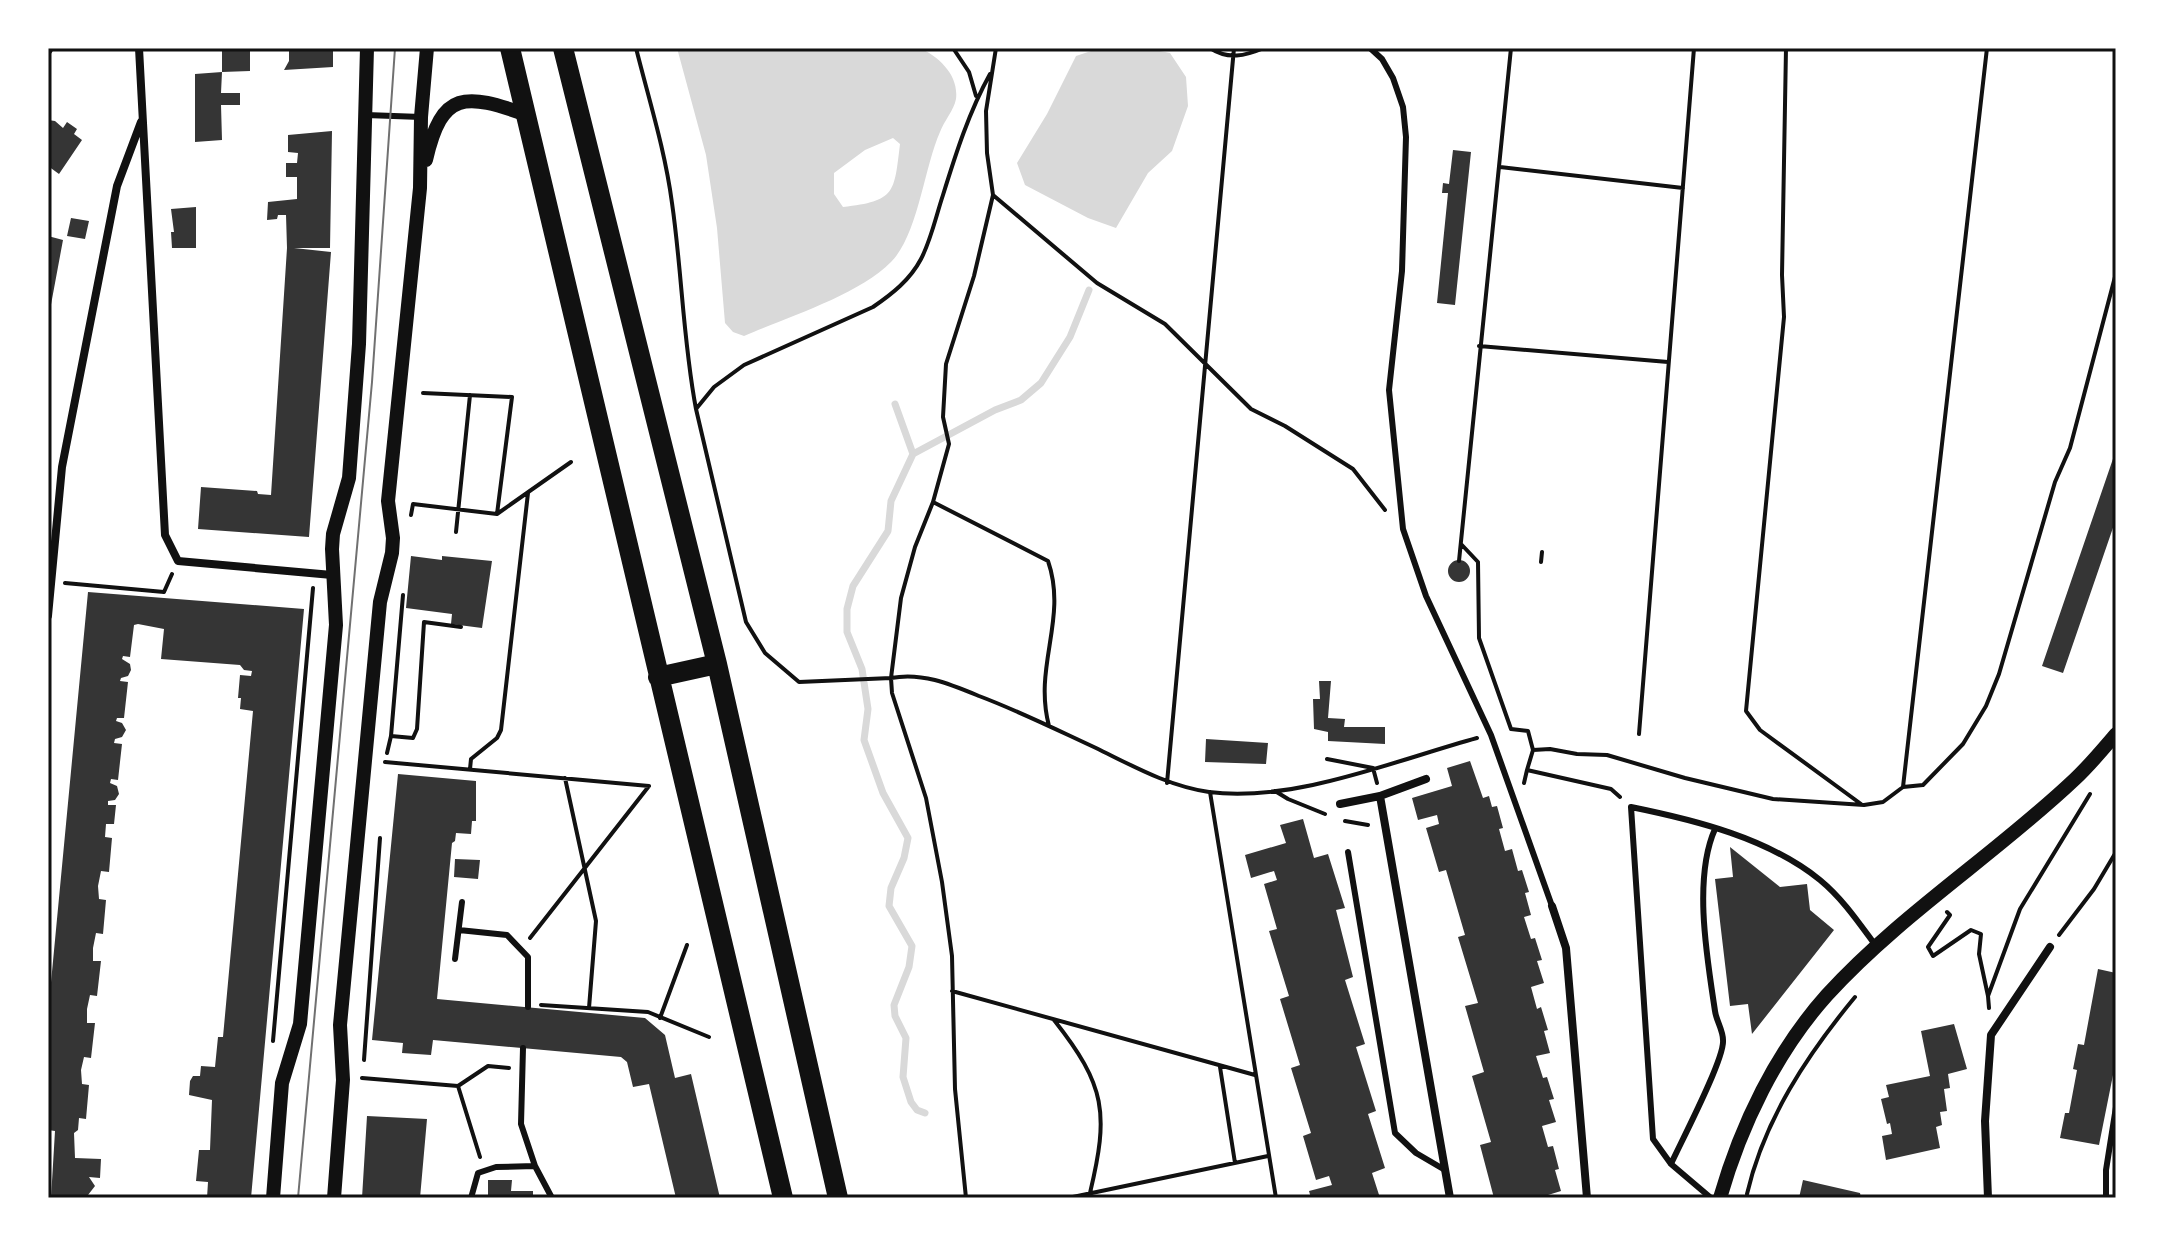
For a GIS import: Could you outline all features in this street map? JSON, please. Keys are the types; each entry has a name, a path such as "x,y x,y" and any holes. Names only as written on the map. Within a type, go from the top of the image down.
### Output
{"main road":[{"path":"510,48 783,1198"},
{"path":"563,48 717,664 838,1198"},
{"path":"658,677 717,664"}],"street":[{"path":"139,48 165,535 178,561 332,575"},
{"path":"273,1198 282,1083 300,1024 336,625 333,534 349,478 359,344 367,48"},
{"path":"334,1198 343,1080 340,1025 380,602 392,553 388,501 420,188 421,117 427,48"},
{"path":"420,188 434,130 440,117 452,105 486,102 527,115"},
{"path":"48,616 62,467 117,186 143,118"},
{"path":"1720,1198 1748,1121 1771,1073 1801,1027 1827,995 1876,947 2076,778 2116,734"},
{"path":"1340,804 1380,796 1426,779"},
{"path":"1380,796 1450,1198"},
{"path":"1552,906 1566,948 1587,1198"},
{"path":"1988,1198 1985,1121 1991,1035 2050,947"}],"lane":[{"path":"1370,48 1382,59 1393,78 1403,107 1406,137 1402,271 1389,390 1403,529 1426,596 1491,735 1552,906"},
{"path":"366,115 421,117"},
{"path":"1711,1198 1671,1164 1653,1139 1631,807 1678,816 1757,844 1819,879 1846,904 1876,947"},
{"path":"1671,1164 1724,1041 1715,1015 1704,921 1709,843 1715,829"},
{"path":"1348,852 1395,1133 1416,1153 1445,1170"},
{"path":"455,959 462,902"},
{"path":"459,930 507,935 521,949 528,957 528,1007"},
{"path":"523,1048 521,1124 535,1166 552,1198"},
{"path":"2106,1198 2106,1170 2116,1107"},
{"path":"471,1198 478,1173 496,1167 535,1166"}],"path":[{"path":"636,48 661,139 672,201 687,361 696,409 746,622 765,653 799,682 876,680 911,674 945,682 1049,726 1167,783 1210,792 1317,785 1491,735"},
{"path":"953,48 969,72 976,98"},
{"path":"966,1198 955,1089 952,956 942,882 926,798 892,693 891,678 901,598 949,444 943,417 946,364 974,276 993,195 987,153 986,111 996,48"},
{"path":"1210,48 1233,57 1264,48"},
{"path":"1167,783 1234,48"},
{"path":"1459,561 1511,48"},
{"path":"1639,734 1694,48"},
{"path":"1786,48 1784,317 1746,711 1760,730 1864,805"},
{"path":"1903,787 1987,48"},
{"path":"696,409 714,387 744,365 873,307 909,277 929,240 960,137 990,74"},
{"path":"1500,167 1683,188"},
{"path":"993,195 1097,283 1165,324 1251,409 1285,426 1353,469 1389,516 1403,529"},
{"path":"1533,750 1607,755 1773,799 1864,805 1883,802 1903,787 1923,785 1963,744 1986,706 1999,674 2055,482 2070,448 2116,273"},
{"path":"1479,346 1669,362"},
{"path":"423,393 512,397 497,514"},
{"path":"456,532 470,395"},
{"path":"411,518 413,504 497,514 571,462"},
{"path":"470,769 471,759 497,738 501,730 528,493"},
{"path":"933,502 1048,561 1056,582 1053,630 1043,677 1043,703 1049,726"},
{"path":"1461,544 1478,562 1479,638 1511,729 1528,731 1533,750 1517,809"},
{"path":"1541,562 1542,552"},
{"path":"51,582 164,592 178,561"},
{"path":"273,1044 314,574"},
{"path":"403,594 391,736 385,762 649,786 521,949"},
{"path":"391,736 413,738 417,729 424,622 461,627"},
{"path":"1327,759 1373,768"},
{"path":"1527,770 1611,789 1631,807"},
{"path":"565,778 596,921 589,1008"},
{"path":"1210,792 1276,1198"},
{"path":"1988,996 2020,909 2091,792"},
{"path":"363,1062 381,825"},
{"path":"2050,947 2094,889 2116,852"},
{"path":"1936,897 1950,915 1928,947 1933,956 1971,930 1981,934 1979,954 1988,996 1991,1035"},
{"path":"660,1018 687,945"},
{"path":"951,991 1255,1075"},
{"path":"1747,1194 1752,1172 1776,1114 1796,1077 1827,1031 1859,992"},
{"path":"544,1005 648,1012 709,1037"},
{"path":"1053,1018 1081,1054 1097,1090 1102,1120 1101,1149 1090,1193"},
{"path":"361,1088 362,1078 458,1086 488,1066 521,1069"},
{"path":"1219,1066 1235,1163"},
{"path":"458,1086 484,1171"},
{"path":"1068,1198 1268,1156"}],"shaded area":[{"path":"677,48 920,48 941,62 954,82 955,103 934,147 908,235 891,262 841,295 744,336 733,332 725,323 717,228 706,155","holes":["893,138 900,144 896,174 889,192 873,202 843,207 834,194 834,173 865,150"]},
{"path":"1100,48 1145,48 1170,53 1186,77 1188,106 1172,151 1148,173 1116,228 1088,218 1025,185 1017,163 1047,114 1076,56"}],"building":[{"path":"222,48 250,48 250,71 222,72"},
{"path":"289,48 333,48 333,67 284,70 289,61"},
{"path":"222,72 221,93 240,93 240,105 221,105 222,140 195,142 195,74"},
{"path":"48,120 55,121 63,128 67,122 77,129 74,134 82,140 59,174 48,166"},
{"path":"332,131 330,248 294,248 331,252 309,537 198,529 201,487 271,495 287,248 286,215 267,220 268,202 297,199 297,177 286,177 286,163 297,163 298,153 288,152 288,135"},
{"path":"1453,150 1471,152 1455,305 1437,303 1448,193 1442,193 1443,183 1449,184"},
{"path":"196,207 196,248 172,248 171,232 174,232 171,209"},
{"path":"71,218 89,221 85,239 67,236"},
{"path":"48,236 63,240 50,310 48,310"},
{"path":"2116,450 2116,519 2063,673 2042,666"},
{"path":"411,556 492,561 482,628 451,624 452,614 406,608"},
{"path":"1459,560 1467,563 1470,571 1467,579 1459,582 1451,579 1448,571 1451,563"},
{"path":"88,592 304,609 251,1198 207,1198 208,1182 196,1181 199,1150 210,1150 212,1100 189,1095 190,1081 193,1076 200,1076 201,1066 215,1067 218,1037 223,1037 253,711 240,709 241,698 238,698 240,675 251,676 252,671 244,670 240,665 161,659 164,629 138,624 134,625 130,657 123,656 122,659 130,664 131,670 120,681 128,682 124,718 117,718 116,721 122,723 126,730 114,743 122,744 118,780 111,779 110,783 117,786 119,794 115,800 108,801 108,805 116,805 114,824 106,824 105,837 112,838 109,872 101,871 98,886 99,899 106,900 103,934 96,933 93,948 93,961 101,961 97,996 90,995 87,1009 87,1023 95,1023 91,1058 84,1057 81,1070 82,1084 89,1085 86,1119 79,1118 78,1130 74,1133 75,1158 101,1159 100,1178 89,1177 95,1186 88,1195 94,1195 94,1198 51,1198 55,1131 48,1130 48,1014"},
{"path":"1319,681 1331,681 1328,718 1345,719 1344,727 1385,727 1385,744 1328,741 1328,732 1314,729 1313,699 1320,699"},
{"path":"1206,739 1268,743 1266,764 1205,762"},
{"path":"1470,761 1483,798 1489,796 1492,807 1497,806 1505,851 1512,849 1518,871 1522,870 1529,892 1525,893 1531,915 1524,917 1542,960 1537,961 1544,983 1531,987 1537,1009 1541,1007 1548,1030 1544,1031 1550,1053 1536,1056 1554,1099 1549,1100 1556,1122 1542,1126 1548,1147 1553,1146 1561,1191 1548,1195 1549,1198 1494,1198 1480,1145 1491,1142 1472,1076 1484,1072 1465,1006 1478,1003 1458,937 1465,935 1446,870 1439,872 1426,828 1439,824 1437,815 1418,820 1412,798 1452,786 1447,768"},
{"path":"398,774 476,781 476,821 472,821 471,834 456,833 452,843 437,999 645,1018 665,1035 675,1078 691,1074 720,1198 676,1198 649,1084 633,1087 627,1062 621,1057 433,1040 431,1055 402,1053 403,1043 372,1040"},
{"path":"1303,819 1314,858 1328,854 1345,908 1336,910 1353,977 1345,980 1365,1044 1356,1047 1376,1111 1368,1114 1385,1168 1372,1173 1380,1198 1311,1198 1309,1191 1332,1185 1329,1176 1316,1180 1303,1136 1311,1133 1291,1068 1300,1065 1280,999 1289,996 1269,931 1277,929 1264,884 1277,880 1274,871 1251,878 1245,855 1286,843 1280,825"},
{"path":"1730,847 1780,887 1807,884 1810,910 1834,930 1752,1034 1748,1004 1730,1006 1715,879 1733,877"},
{"path":"455,859 480,860 478,879 454,877"},
{"path":"2098,969 2116,973 2116,1060 2099,1145 2060,1138 2065,1113 2069,1113 2078,1044 2084,1045"},
{"path":"1954,1024 1967,1069 1948,1074 1950,1088 1944,1089 1947,1111 1940,1112 1942,1125 1936,1127 1940,1148 1886,1160 1882,1136 1892,1134 1881,1099 1889,1097 1886,1085 1930,1076 1921,1031"},
{"path":"367,1116 427,1119 420,1198 362,1198"},
{"path":"488,1180 512,1180 511,1191 533,1191 533,1198 488,1198"},
{"path":"1803,1180 1860,1193 1861,1198 1799,1198"}],"waterway":[{"path":"913,454 995,410 1021,400 1041,383 1070,337 1089,290"},
{"path":"895,404 913,454 891,501 888,531 853,586 847,609 847,632 862,669 868,709 864,740 883,793 908,838 904,858 891,888 889,906 912,946 909,967 894,1005 895,1016 906,1038 903,1077 911,1102 917,1110 925,1113"}],"tram line":[{"path":"298,1198 372,382 395,48"}]}
